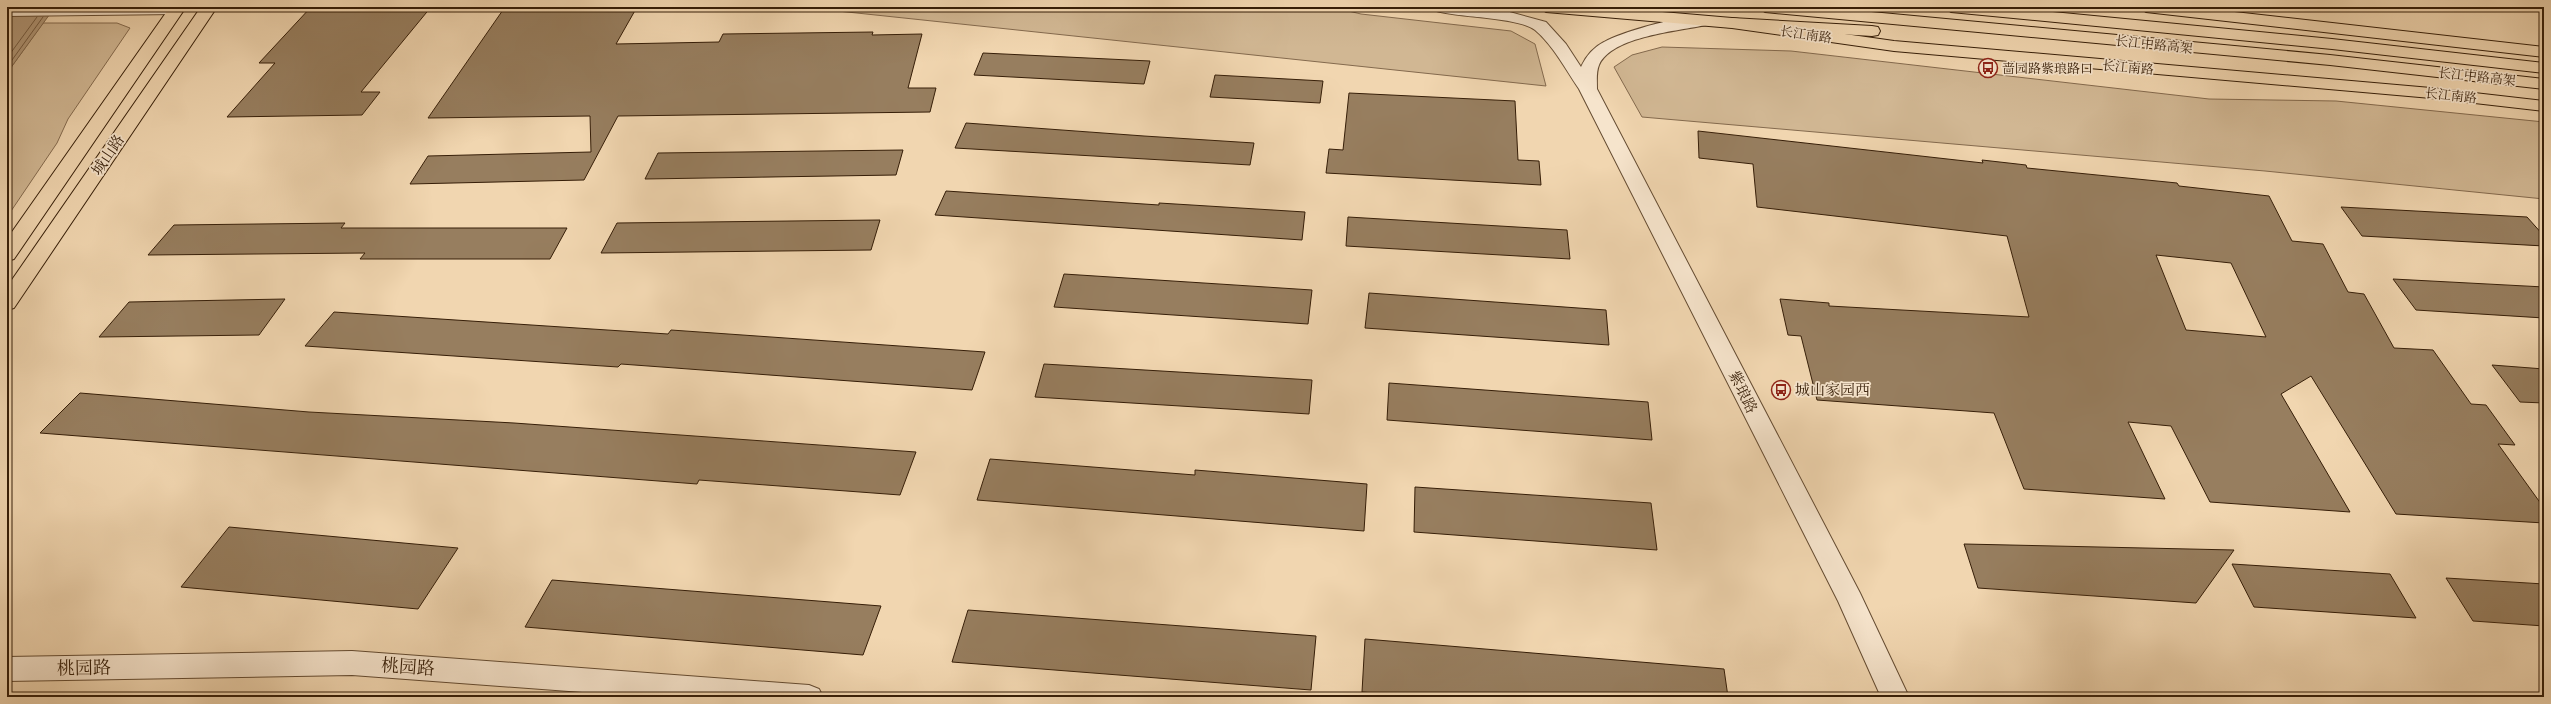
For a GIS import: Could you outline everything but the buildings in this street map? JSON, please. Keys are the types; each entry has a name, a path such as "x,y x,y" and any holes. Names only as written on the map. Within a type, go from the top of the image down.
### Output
{"main road":[{"name":"城山路","path":"7,303 209,7"},
{"name":"长江南路","path":"1548,7 1732,23 1894,46 2431,93 2544,106"},
{"name":"长江中路高架","path":"1765,7 2198,49 2503,71 2544,68"},
{"name":"长江中路高架","path":"1951,7 2178,29 2503,71 2544,84"},
{"path":"2036,7 2178,29"},
{"path":"2146,7 2544,52"},
{"name":"城山路","path":"7,254 177,8"},
{"path":"1732,23 2198,49"}],"street":[{"name":"紫琅路","path":"1437,7 1495,13 1540,26 1560,48 1588,89 1851,601 1895,697"},
{"path":"7,12 177,8"},
{"path":"1588,89 1591,64 1605,48 1631,36 1700,21"},
{"name":"桃园路","path":"7,669 352,663 808,697"}],"shaded area":[{"path":"800,7 1332,7 1361,14 1511,31 1535,44 1546,86"},
{"path":"43,23 117,23 130,28 68,119 57,143 7,217 7,73"},
{"path":"1662,47 1791,51 2209,99 2336,101 2544,122 2544,199 2265,171 1642,117 1614,67 1632,55"}],"water":[{"path":"55,7 7,73 7,14"}],"place":[{"name":"啬园路紫琅路口","path":"1988,68"},
{"name":"城山家园西","path":"1781,390"}]}
